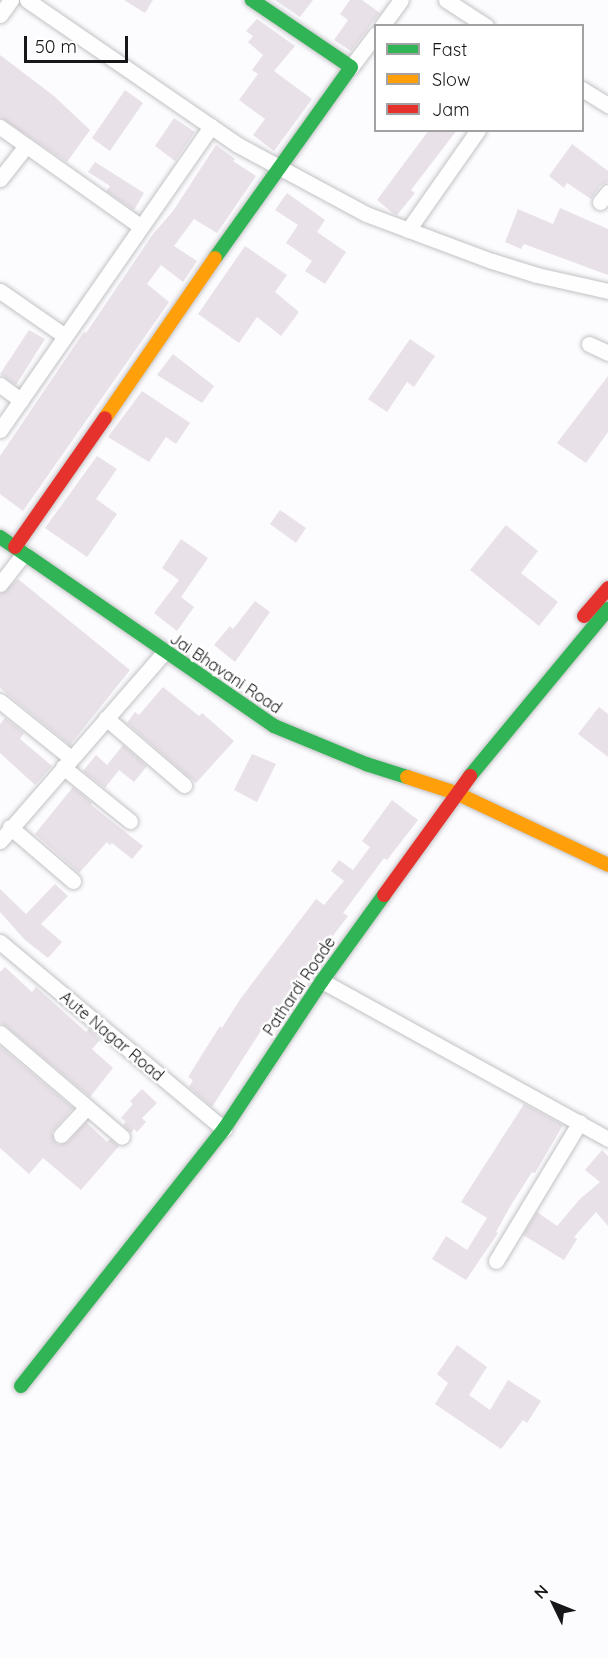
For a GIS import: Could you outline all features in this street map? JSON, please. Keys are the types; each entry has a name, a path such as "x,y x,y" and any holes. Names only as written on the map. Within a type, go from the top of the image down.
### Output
{"street":[{"path":"0,15 11,0"},
{"path":"27,0 238,145 366,214 525,272 608,291"},
{"path":"252,0 351,67"},
{"path":"383,24 401,0"},
{"path":"446,0 483,24"},
{"path":"0,584 19,550 278,167 374,35"},
{"path":"584,89 608,105"},
{"path":"0,430 211,126"},
{"path":"0,127 141,227"},
{"path":"408,230 477,132"},
{"path":"0,179 26,146"},
{"path":"0,291 65,336"},
{"path":"590,344 608,353"},
{"path":"0,385 21,400"},
{"name":"Jai Bhavani Road","path":"0,537 274,726 366,764 456,794 608,865"},
{"path":"478,764 485,739 608,588"},
{"name":"Pathardi Roade","path":"21,1386 224,1129 322,981 478,764 496,747 608,609"},
{"path":"0,841 165,651"},
{"path":"0,701 130,821"},
{"path":"106,718 184,785"},
{"path":"10,827 73,881"},
{"name":"Aute Nagar Road","path":"1,946 224,1129"},
{"path":"322,981 608,1139"},
{"path":"0,1033 122,1137"},
{"path":"61,1135 87,1107"},
{"path":"496,1261 580,1122"}],"building":[{"path":"124,0 153,0 145,13"},
{"path":"275,0 313,0 300,17"},
{"path":"350,0 362,0 380,13 351,51 334,40 348,20 340,14"},
{"path":"257,19 295,46 274,71 312,99 274,151 253,135 265,119 239,100 258,74 252,70 263,55 248,42 253,36 246,31"},
{"path":"0,55 54,96 90,130 67,162 0,117"},
{"path":"125,90 143,103 110,151 92,138"},
{"path":"174,118 195,132 175,161 155,146"},
{"path":"428,132 455,132 411,190 415,193 397,215 377,200"},
{"path":"572,144 608,171 608,182 600,186 591,199 567,183 564,188 549,176"},
{"path":"216,145 235,159 233,161 256,176 217,233 194,219 174,246 197,261 183,282 161,265 147,284 169,302 23,511 0,494 0,456 153,234 173,211"},
{"path":"95,162 144,193 134,210 106,191 110,186 88,172"},
{"path":"287,193 325,220 317,232 346,252 325,284 305,271 312,261 286,243 298,225 275,210"},
{"path":"560,208 608,229 608,275 524,244 521,249 505,242 518,209 553,224"},
{"path":"245,246 287,275 275,292 299,312 281,336 257,317 239,343 198,314"},
{"path":"29,330 45,339 16,385 0,374"},
{"path":"410,339 435,356 414,387 407,382 387,412 368,399"},
{"path":"173,354 214,386 202,403 157,375"},
{"path":"608,376 608,432 586,463 557,443"},
{"path":"142,391 190,423 176,444 166,437 149,462 108,437"},
{"path":"97,456 117,469 96,499 117,514 87,557 45,528"},
{"path":"280,510 306,528 296,543 270,524"},
{"path":"506,525 538,551 521,573 558,602 539,626 470,570"},
{"path":"181,539 208,558 181,597 194,607 177,631 154,613 179,580 162,568"},
{"path":"18,579 130,670 70,745 0,688 0,594"},
{"path":"255,601 270,612 235,662 214,645 230,626 233,629"},
{"path":"163,687 199,716 202,713 234,741 196,783 127,723 135,712 139,715"},
{"path":"599,707 608,714 608,757 578,734"},
{"path":"5,718 24,733 20,739 52,766 35,785 0,753 0,724"},
{"path":"123,745 147,766 134,782 119,770 105,788 83,771 96,755 107,765"},
{"path":"252,754 276,764 257,802 234,790"},
{"path":"73,787 92,803 91,805 143,846 132,859 112,843 110,845 107,842 79,873 35,834"},
{"path":"392,800 418,820 387,860 384,858 343,913 348,916 262,1029 212,1107 189,1087 193,1080 188,1077 220,1026 222,1028 241,998 316,899 324,905 344,881 331,871 339,860 353,870 370,847 362,841"},
{"path":"55,884 68,896 41,924 62,942 48,958 25,940 0,912 0,889 26,914"},
{"path":"5,967 32,992 36,987 86,1032 89,1029 100,1040 92,1049 113,1068 90,1097 0,1023 0,972"},
{"path":"0,1046 73,1108 52,1132 55,1142 59,1145 68,1142 86,1122 107,1142 110,1139 119,1146 81,1190 43,1158 29,1174 0,1148"},
{"path":"142,1089 157,1103 142,1118 146,1122 137,1132 134,1129 131,1133 123,1125 126,1122 121,1118 133,1104 130,1101"},
{"path":"524,1104 563,1125 535,1173 532,1172 511,1205 496,1232 498,1233 466,1280 432,1259 446,1236 467,1250 487,1218 461,1202"},
{"path":"602,1150 608,1156 608,1226 596,1212 574,1237 577,1239 564,1260 523,1235 537,1212 557,1226 580,1199 600,1182 585,1170"},
{"path":"457,1345 487,1367 469,1395 490,1410 508,1380 541,1401 527,1423 523,1420 501,1449 435,1404 448,1383 437,1374"}],"traffic: fast":[{"path":"215,258 351,67 252,0"},
{"path":"0,537 274,726 366,764 407,777"},
{"path":"470,776 608,609"},
{"path":"21,1386 224,1129 322,981 384,895"}],"traffic: slow":[{"path":"105,418 215,258"},
{"path":"407,777 456,793 608,865"}],"traffic: jam":[{"path":"15,547 105,418"},
{"path":"584,616 608,588"},
{"path":"384,895 470,776"}]}
